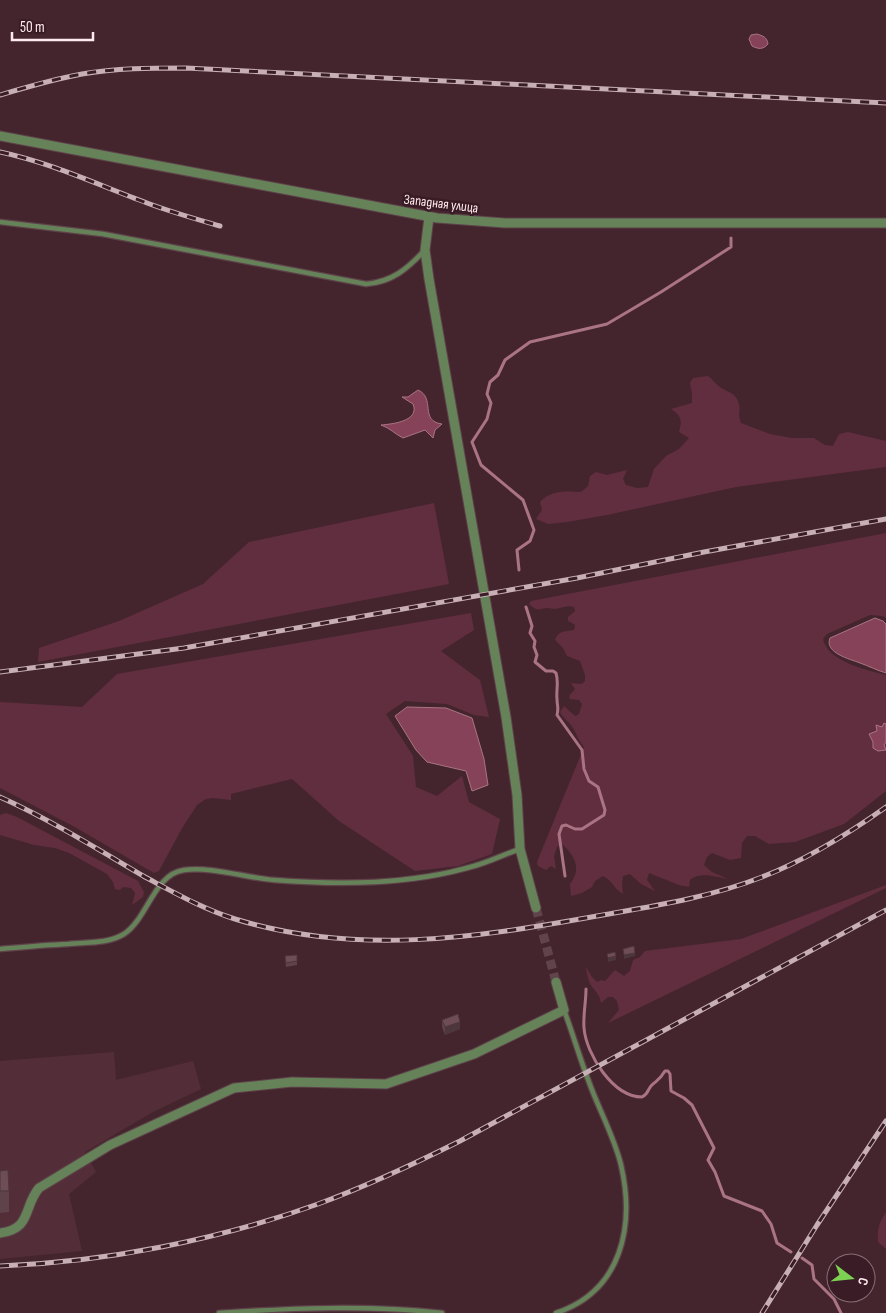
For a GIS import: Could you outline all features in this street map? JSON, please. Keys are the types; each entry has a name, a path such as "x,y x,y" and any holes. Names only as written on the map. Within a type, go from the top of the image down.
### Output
{"street":[{"name":"Западная улица","path":"0,136 429,217 505,223 886,223"},
{"path":"429,217 425,250 506,717 518,803 520,849 536,908"},
{"path":"0,1233 12,1232 24,1221 33,1194 38,1188 110,1145 234,1088 292,1082 386,1084 474,1054 564,1010 556,982"}],"lane":[{"path":"0,222 103,234 366,284 385,280 400,273 409,267 425,250"},
{"path":"0,948 98,941 115,938 136,924 164,880 175,872 183,870 202,870 288,881 371,882 452,872 475,866 520,849"},
{"path":"556,1313 586,1299 609,1275 620,1252 624,1235 626,1207 619,1158 588,1081 564,1010"},
{"path":"219,1313 283,1309 363,1308 442,1313"}],"shaded area":[{"path":"757,34 767,40 768,44 762,48 752,46 749,39 751,35"},
{"path":"708,376 720,387 736,397 740,409 739,417 741,423 770,434 792,438 814,438 825,445 833,446 839,434 848,432 886,441 886,467 736,487 567,522 548,524 536,519 542,510 540,502 544,498 559,492 581,492 588,486 590,476 596,472 607,475 627,470 623,479 626,485 637,488 648,487 654,469 666,456 679,449 689,438 679,432 680,419 671,409 692,403 690,383 693,378"},
{"path":"418,390 426,398 431,419 442,424 435,430 433,438 425,430 403,438 381,425 409,418 413,414 413,404 402,397 408,397"},
{"path":"434,503 449,584 38,662 39,648 119,621 203,584 249,542"},
{"path":"886,533 886,618 870,615 827,634 823,639 826,647 840,659 849,664 886,675 886,791 844,824 795,842 769,844 755,836 747,836 742,843 741,858 730,860 712,853 707,857 704,865 712,872 728,879 709,875 694,877 690,880 689,887 649,873 647,880 655,891 641,884 630,874 623,876 623,894 603,876 595,881 592,887 582,893 571,896 570,884 576,873 576,868 573,858 562,844 557,847 554,856 556,869 551,866 546,870 538,866 537,862 584,747 572,726 560,712 564,706 575,716 579,714 582,704 579,700 570,699 569,696 575,689 571,683 582,684 585,681 585,675 580,661 567,656 563,648 555,640 560,633 574,630 575,625 568,621 568,617 575,611 574,607 538,609 529,604 531,601"},
{"path":"471,613 474,630 441,651 480,680 489,717 474,715 447,704 405,701 386,714 413,756 416,787 437,796 462,776 469,802 500,819 492,854 458,866 415,871 339,821 292,779 231,794 231,800 206,799 197,805 159,871 154,873 73,826 0,788 0,702 82,707 117,674"},
{"path":"875,618 886,624 886,673 839,655 831,648 829,643 830,638"},
{"path":"407,707 446,708 472,718 484,759 488,785 472,791 466,771 427,762 416,750 395,716"},
{"path":"884,723 886,724 886,742 884,745 886,750 878,751 873,748 873,742 869,734 877,731 876,725 882,727"},
{"path":"6,813 138,881 144,892 143,897 132,905 135,893 131,888 115,889 113,882 107,874 69,853 0,835 0,815"},
{"path":"886,885 886,888 608,1023 619,1010 617,1001 613,997 608,997 601,1003 588,978 586,967 597,982 605,981 615,970 624,976 630,971 633,960 640,957 645,951 741,939"},
{"path":"114,1052 116,1080 193,1061 201,1089 151,1113 85,1152 96,1172 69,1194 82,1251 0,1259 0,1061"},
{"path":"886,1212 886,1249 878,1242 878,1237 879,1226"}],"building":[{"path":"634,946 635,953 624,955 623,949"},
{"path":"615,952 616,956 608,958 607,954"},
{"path":"297,955 297,961 286,963 285,956"},
{"path":"458,1014 460,1022 445,1027 442,1020"},
{"path":"8,1170 9,1191 0,1191 0,1171"}],"waterway":[{"path":"519,570 517,550 530,541 534,530 523,500 481,465 472,442 487,419 491,403 487,394 490,382 498,375 505,360 530,342 607,324 731,247 731,238"},
{"path":"526,607 532,626 530,633 535,641 534,647 537,655 535,662 546,671 556,673 557,715 582,750 584,769 589,781 598,787 605,810 604,815 582,829 575,829 566,825 562,826 559,834 565,876"},
{"path":"586,989 584,1023 586,1038 590,1050 603,1072 621,1090 631,1095 642,1097 665,1071 668,1071 670,1074 671,1091 692,1105 714,1148 708,1160 715,1172 724,1196 762,1211 771,1224 777,1243 791,1252"},
{"path":"802,1258 812,1265 814,1279 834,1299 841,1313"}],"tunnel":[{"path":"536,908 556,982"}],"railway":[{"path":"0,95 51,81 95,72 186,68 886,103"},
{"path":"0,152 56,168 156,206 220,226"},
{"path":"0,672 184,648 577,578 704,552 886,519"},
{"path":"0,797 55,825 167,889 200,906 223,915 280,930 325,937 371,940 416,940 506,931 639,909 721,891 795,863 842,837 886,807"},
{"path":"0,1266 80,1260 161,1247 280,1217 354,1190 460,1141 886,910"},
{"path":"762,1313 817,1225 886,1121"}]}
